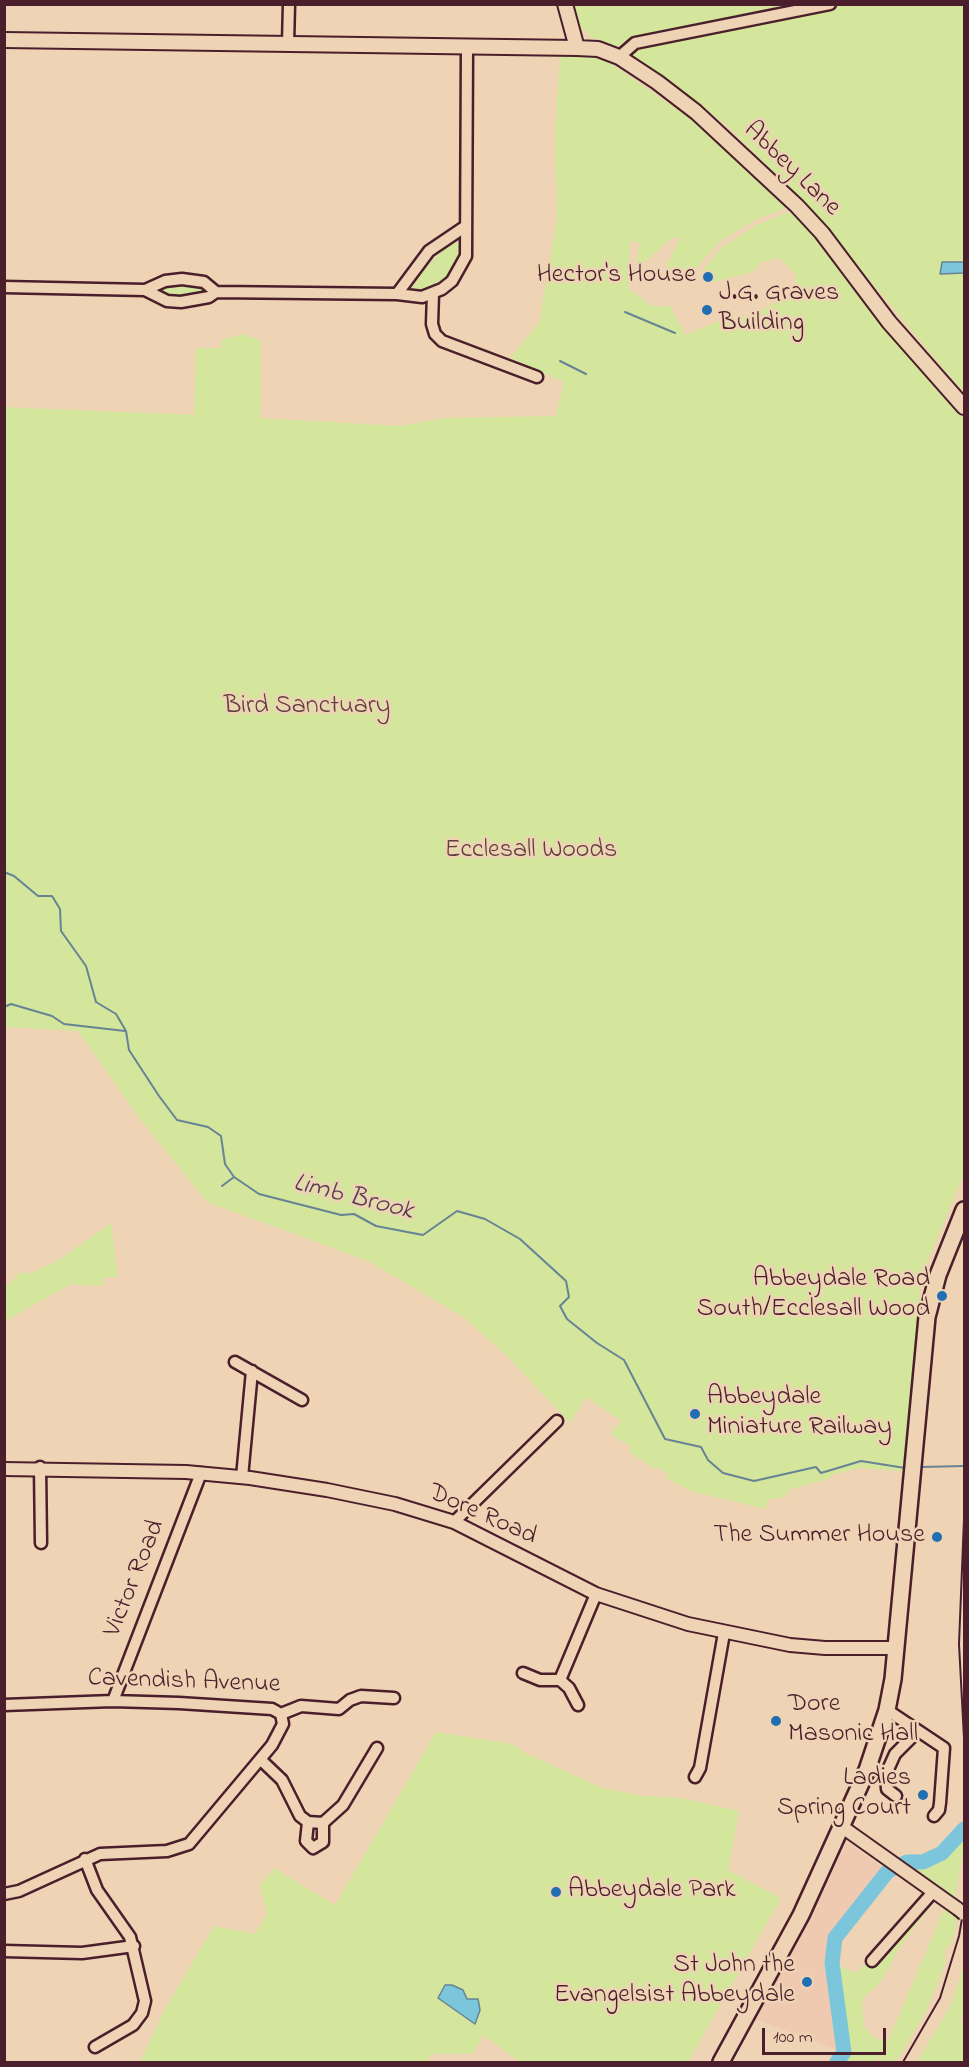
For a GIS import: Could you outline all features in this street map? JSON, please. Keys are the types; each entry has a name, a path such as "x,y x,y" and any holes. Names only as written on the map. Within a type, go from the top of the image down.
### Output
{"main road":[{"path":"565,4 577,48"},
{"name":"Abbey Lane","path":"4,40 577,48 598,50 619,57 696,112 822,232 888,322 964,407"},
{"path":"721,2062 801,1916 867,1770 887,1710 896,1648 927,1317 938,1275 964,1210"}],"street":[{"path":"288,4 288,45"},
{"path":"619,57 635,43 830,4"},
{"path":"4,287 145,290 167,301 198,300 216,292 397,294 422,297 433,293 452,281 466,256 467,47"},
{"path":"397,294 429,251 466,225"},
{"path":"145,290 165,281 182,279 204,282 216,292"},
{"path":"433,293 432,324 435,334 442,341 537,377"},
{"path":"235,1362 302,1400"},
{"path":"242,1477 252,1371"},
{"path":"454,1522 557,1421"},
{"path":"40,1467 41,1543"},
{"name":"Dore Road","path":"4,1468 40,1467 201,1473 242,1477 384,1502 454,1522 597,1594 638,1609 724,1633 822,1648 896,1648"},
{"name":"Victor Road","path":"113,1701 201,1473"},
{"path":"560,1680 597,1594"},
{"path":"695,1777 700,1768 724,1633"},
{"path":"523,1673 540,1680 560,1680 569,1688 578,1705"},
{"name":"Cavendish Avenue","path":"4,1705 113,1701 224,1705 273,1709 281,1714 301,1706 339,1709 350,1700 362,1696 394,1698"},
{"path":"887,1710 944,1748 939,1810 933,1816"},
{"path":"4,1894 29,1887 85,1859 106,1852 167,1851 189,1844 261,1760 281,1732 281,1714"},
{"path":"896,1796 886,1789 886,1774 895,1754 918,1731"},
{"path":"261,1760 282,1780 296,1810 308,1822 323,1823 344,1806 377,1748"},
{"path":"308,1822 306,1840 313,1848 323,1842 323,1823"},
{"path":"841,1826 961,1911"},
{"path":"85,1859 97,1890 121,1923 134,1946 144,1994 142,2013 126,2031 95,2047"},
{"path":"872,1961 933,1892"},
{"path":"4,1951 82,1953 134,1946"}],"shaded area":[{"path":"847,1842 888,1871 835,1938 832,1963 844,2052 752,2018"}],"green space":[{"path":"574,5 964,5 964,393 806,204 724,123 618,47 592,37 576,24"},
{"name":"Ecclesall Woods","path":"584,55 609,62 699,125 786,208 755,220 718,243 691,275 671,275 667,265 680,237 672,238 642,265 636,263 640,244 630,240 628,288 652,306 671,306 685,335 724,319 747,316 795,294 795,274 780,258 761,262 753,272 714,282 710,271 701,272 722,247 758,224 792,211 944,399 964,419 964,1174 919,1281 920,1310 910,1393 905,1471 859,1468 832,1475 831,1478 788,1490 786,1497 768,1499 766,1509 690,1491 665,1477 667,1473 657,1467 655,1469 629,1452 632,1447 610,1434 622,1421 586,1397 570,1423 508,1357 465,1318 368,1261 207,1202 140,1119 78,1031 5,1027 4,407 194,415 196,348 222,348 222,340 242,334 261,341 260,418 399,426 446,418 556,416 564,382 510,358 539,323 557,219 555,136 560,56"},
{"path":"452,241 459,243 460,251 455,267 444,280 429,289 417,292 414,290 413,286 426,267"},
{"path":"179,285 194,286 209,292 191,298 155,295 157,288"},
{"path":"111,1223 118,1277 104,1277 103,1286 71,1284 5,1321 5,1283 8,1285 21,1272 28,1274 56,1262"},
{"name":"Abbeydale Park","path":"436,1732 512,1744 527,1754 602,1788 644,1796 682,1798 739,1811 728,1870 781,1898 688,2062 520,2062 483,2035 473,2054 431,2054 428,2062 140,2062 164,2011 214,1926 255,1934 267,1914 260,1886 274,1868 335,1905"},
{"path":"951,1843 964,1843 955,1899 904,1868 907,1862 923,1862 942,1853"},
{"path":"933,1892 939,1896 902,1944 880,1983 862,1999 864,2026 874,2038 887,2041 877,2062 837,2062 844,2052 832,1963 856,1973"},
{"path":"945,1907 958,1917 951,1945 948,1944 944,1956 947,1958 926,2012 896,2062 879,2062"},
{"path":"964,1964 964,2006 960,2023 964,2022 964,2062 917,2062 951,2005"}],"water":[{"path":"942,262 964,262 964,273 940,274"},
{"path":"445,1985 452,1985 463,1990 467,1999 478,1999 480,2010 475,2024 438,1998"}],"waterway":[{"path":"625,312 675,333"},
{"path":"560,361 586,374"},
{"name":"Limb Brook","path":"4,872 14,876 38,896 52,896 60,909 61,931 86,966 96,1002 116,1014 126,1031 129,1050 159,1096 177,1120 208,1127 221,1136 225,1164 234,1177 259,1194 341,1215 354,1214 376,1226 423,1235 457,1211 485,1219 520,1239 566,1281 569,1297 560,1306 567,1319 597,1343 624,1360 665,1439 701,1447 708,1460 723,1473 754,1481 816,1467 821,1473 861,1461 905,1468"},
{"path":"4,1007 11,1004 52,1016 64,1024 125,1031"},
{"path":"222,1186 234,1177"},
{"name":"Limb Brook","path":"921,1467 964,1466"},
{"path":"837,2062 844,2052 832,1963 835,1938 888,1871 907,1862 923,1862 942,1853 964,1829"}],"railway":[{"path":"964,1519 959,1644 964,1738"},
{"path":"903,2062 940,1998 959,1936 964,1907"}],"place":[{"name":"Hector's House","path":"708,277"},
{"name":"J.G. Graves Building","path":"707,310"},
{"name":"Abbeydale Road South/Ecclesall Wood","path":"942,1296"},
{"name":"Abbeydale Miniature Railway","path":"695,1414"},
{"name":"The Summer House","path":"937,1537"},
{"name":"Dore Masonic Hall","path":"776,1721"},
{"name":"Ladies Spring Court","path":"923,1795"},
{"name":"Abbeydale Park","path":"556,1892"},
{"name":"St John the Evangelsist Abbeydale","path":"807,1982"}],"park label":[{"name":"Bird Sanctuary","path":"307,708"}]}
